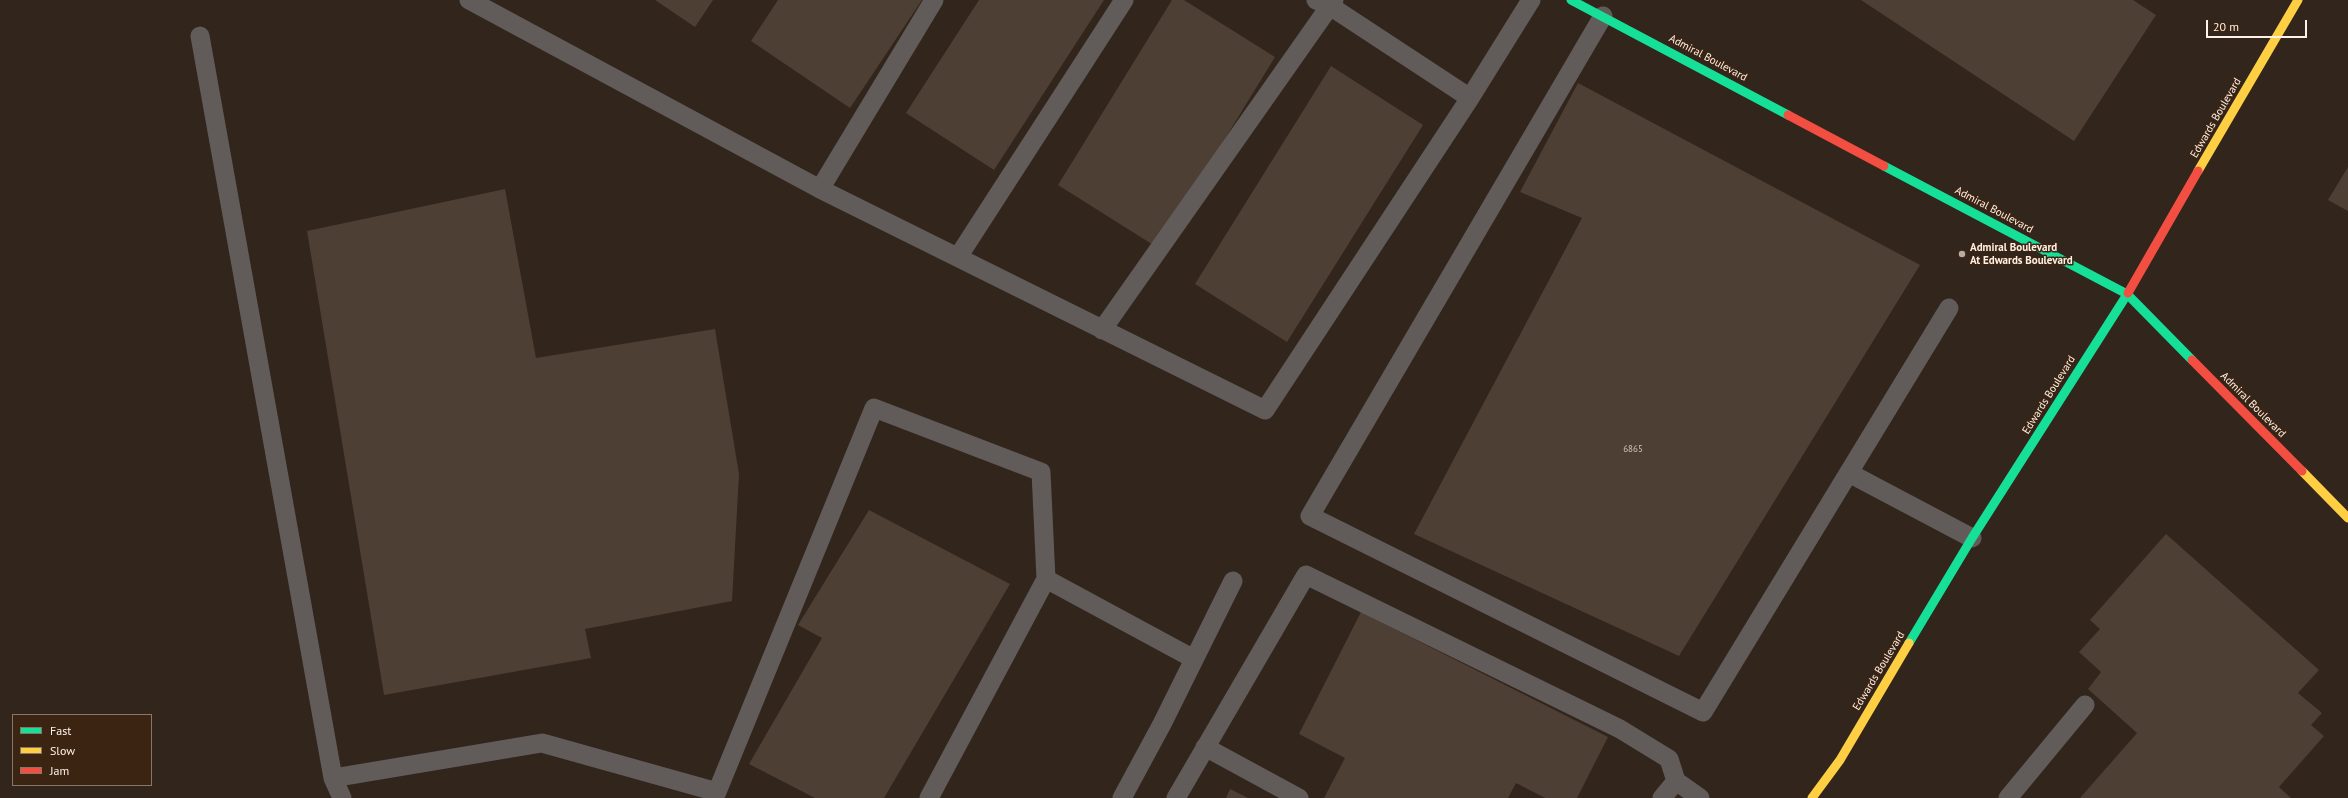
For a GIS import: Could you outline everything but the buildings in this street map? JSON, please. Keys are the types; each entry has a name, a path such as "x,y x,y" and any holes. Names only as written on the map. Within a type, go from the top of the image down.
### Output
{"street":[{"name":"Admiral Boulevard","path":"1571,0 2127,294 2348,518"},
{"name":"Edwards Boulevard","path":"1812,798 1840,760 1972,538 2127,294 2298,0"}],"lane":[{"path":"469,0 820,190 1265,410 1470,98 1531,0"},
{"path":"820,190 934,0"},
{"path":"958,257 1124,0"},
{"path":"1102,330 1327,2 1470,98"},
{"path":"1603,16 1310,516 1703,712 1949,308"},
{"path":"200,36 333,778 342,798"},
{"path":"333,778 542,743 720,796 874,408 1041,472 1046,578 929,798"},
{"path":"1849,473 1972,538"},
{"path":"1176,798 1306,575 1620,730 1669,759 1676,781 1700,798"},
{"path":"1046,578 1194,659"},
{"path":"1122,798 1233,581"},
{"path":"2008,798 2085,705"},
{"path":"1205,747 1299,798"},
{"path":"1662,798 1676,781"}],"traffic: fast":[{"path":"1571,0 1788,115"},
{"path":"1884,166 2127,294 2192,360"},
{"path":"1909,643 1972,538 2128,293"}],"traffic: slow":[{"path":"2198,171 2298,0"},
{"path":"2302,471 2348,518"},
{"path":"1812,798 1840,760 1909,643"}],"traffic: jam":[{"path":"1788,115 1884,166"},
{"path":"2128,293 2198,171"},
{"path":"2192,360 2302,471"}],"place":[{"name":"Admiral Boulevard At Edwards Boulevard","path":"1962,254"}]}
